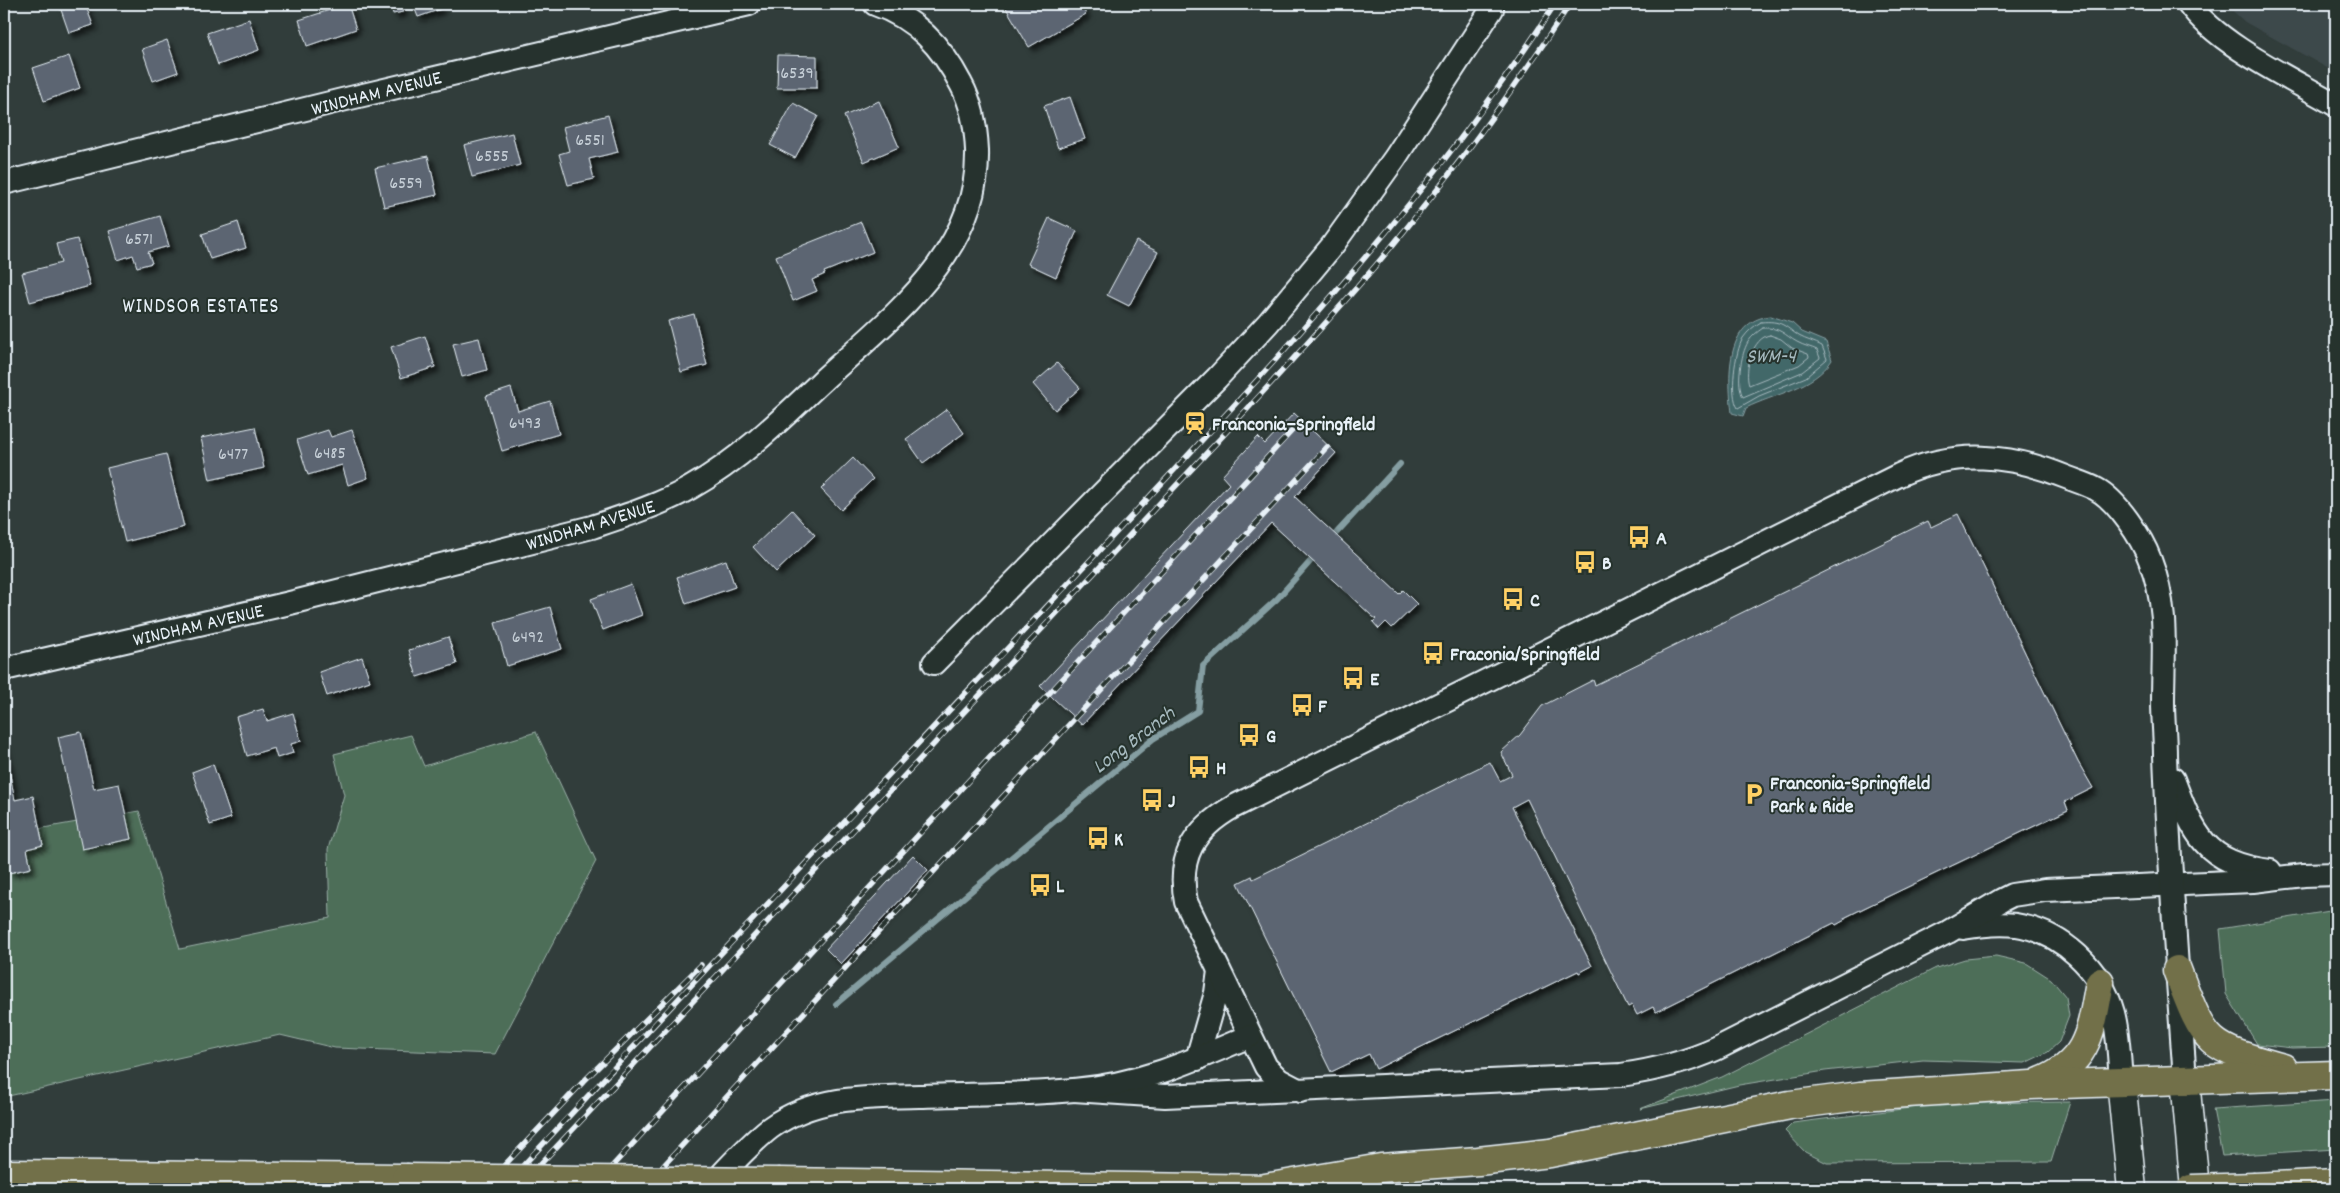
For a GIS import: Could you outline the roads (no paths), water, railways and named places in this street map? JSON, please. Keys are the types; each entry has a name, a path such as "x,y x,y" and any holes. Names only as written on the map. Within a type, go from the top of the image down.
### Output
{"main road":[{"path":"2177,970 2197,1021 2213,1043 2232,1053 2325,1076"},
{"path":"2031,1085 2060,1072 2077,1058 2087,1043 2091,1030 2100,982"},
{"path":"1265,1188 1381,1168 1478,1161 1550,1153 1824,1100 1928,1090 2031,1085 2325,1076"},
{"path":"2185,1079 2195,1189"},
{"path":"2121,1081 2132,1189"},
{"path":"4,1174 1338,1189"},
{"path":"2191,1189 2336,1183"}],"street":[{"name":"WINDHAM AVENUE","path":"4,183 332,102 749,4"},
{"name":"WINDHAM AVENUE","path":"4,669 290,603 592,527 631,515 670,498 711,476 798,404 913,295 942,261 954,243 968,211 975,185 977,162 974,125 965,91 950,63 929,36 896,13 875,4"},
{"path":"2189,4 2198,17 2241,49 2336,105"},
{"path":"934,663 1218,378 1268,323 1332,246 1395,158 1492,9"},
{"path":"1300,1091 1272,1074 1250,1036 1190,912 1184,891 1185,865 1188,852 1200,830 1218,815 1899,475 1943,459 1980,456 2002,458 2046,469 2097,489 2129,523 2150,559 2162,601 2165,629 2163,702 2165,759 2185,1079"},
{"path":"2165,759 2191,824 2210,848 2225,859 2243,867 2304,875"},
{"path":"708,1189 771,1128 822,1104 865,1097 1074,1090 1165,1096 1300,1091 1621,1075 1666,1067 1682,1063 1716,1049 1948,932 2002,900 2023,893 2045,890 2253,882 2304,875 2336,874"},
{"path":"1948,932 1992,924 2015,925 2051,936 2072,951 2100,982 2115,1020 2121,1081"},
{"path":"1197,1058 1216,993 1219,971"},
{"path":"1074,1090 1146,1078 1250,1036"}],"water":[{"name":"SWM-4","path":"1771,316 1792,323 1802,332 1826,342 1832,360 1824,370 1804,384 1746,408 1743,416 1732,413 1730,369 1732,354 1737,340 1745,328 1756,320"}],"waterway":[{"name":"Long Branch","path":"1329,541 1400,464"},
{"name":"Long Branch","path":"836,1004 1153,739 1198,711 1203,666 1277,599 1316,555"}],"railway":[{"path":"501,1189 1022,634 1279,356 1396,221 1451,151 1505,78 1555,4"},
{"path":"517,1189 1217,442 1336,311 1383,257 1470,147 1511,91 1570,4"},
{"path":"591,1189 1301,421"},
{"path":"642,1189 1327,447"},
{"path":"482,1189 584,1081 701,965"}],"place":[{"name":"Franconia–Springfield","path":"1195,423"},
{"name":"A","path":"1639,537"},
{"name":"B","path":"1585,562"},
{"name":"C","path":"1513,599"},
{"name":"Fraconia/Springfield","path":"1433,653"},
{"name":"E","path":"1353,678"},
{"name":"F","path":"1302,705"},
{"name":"G","path":"1249,735"},
{"name":"H","path":"1199,767"},
{"name":"Franconia-Springfield Park & Ride","path":"1754,794"},
{"name":"J","path":"1152,800"},
{"name":"K","path":"1098,838"},
{"name":"L","path":"1040,885"}],"district":[{"name":"WINDSOR ESTATES","path":"201,305"}]}
